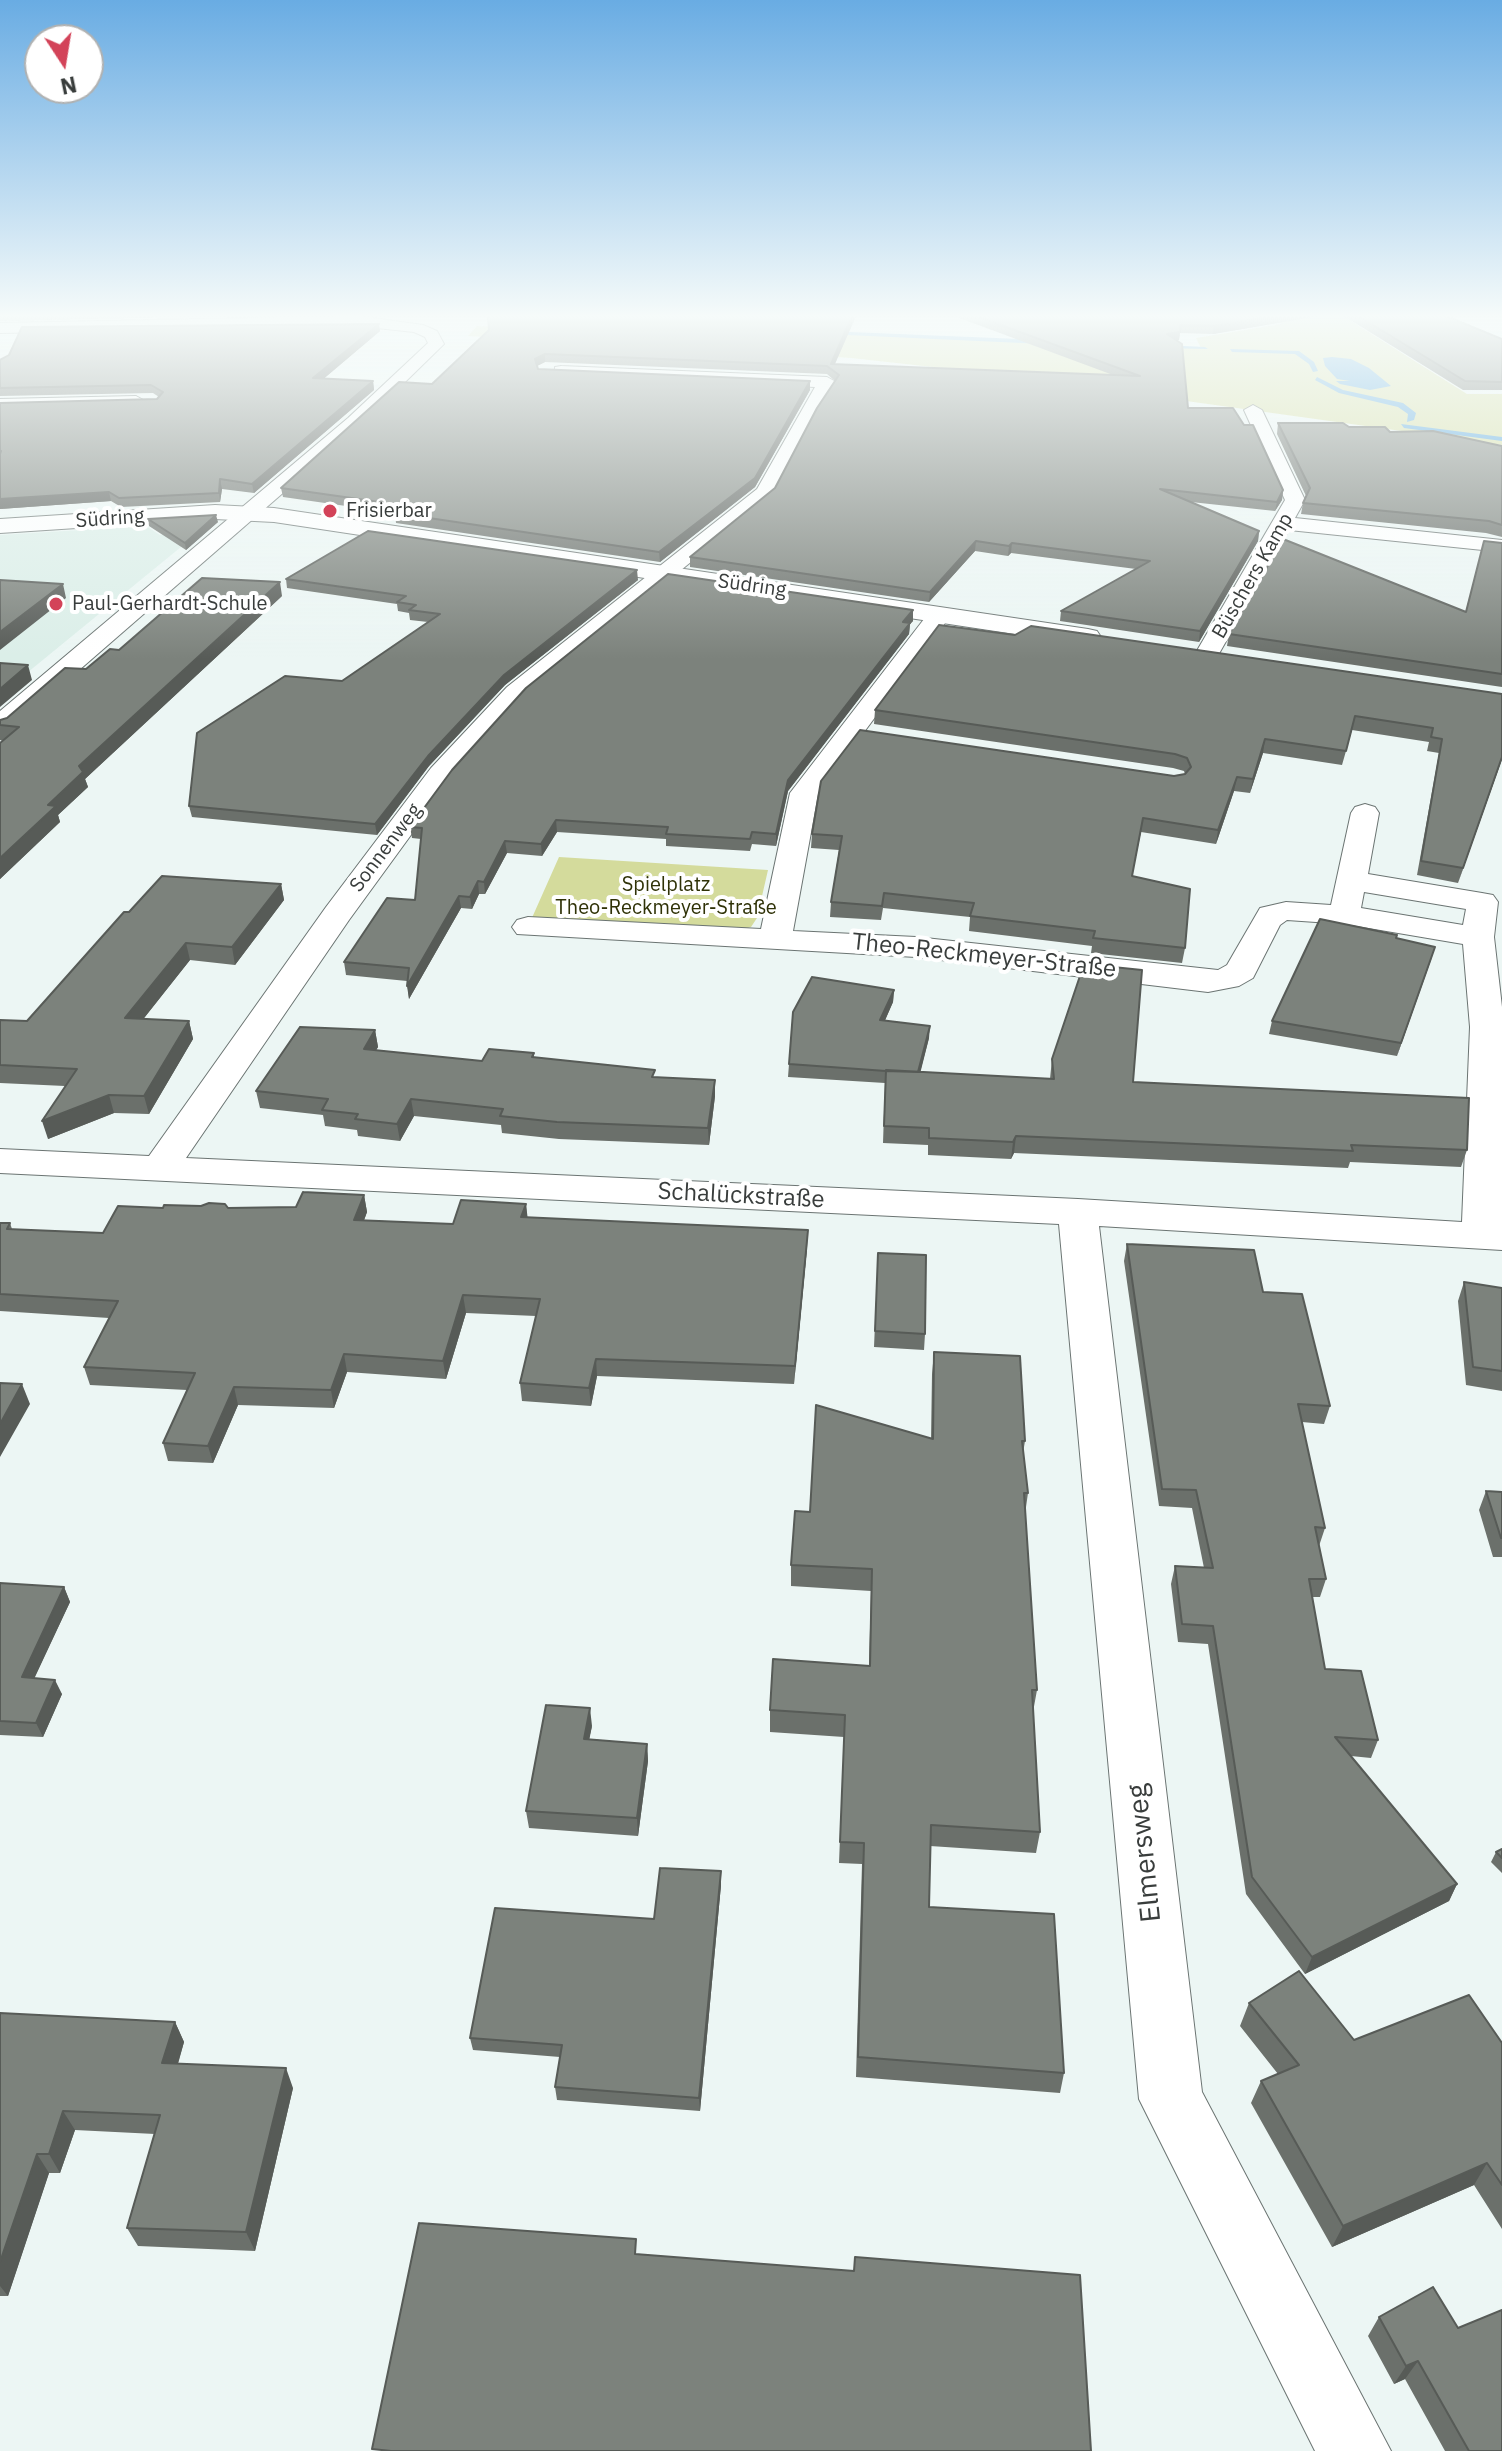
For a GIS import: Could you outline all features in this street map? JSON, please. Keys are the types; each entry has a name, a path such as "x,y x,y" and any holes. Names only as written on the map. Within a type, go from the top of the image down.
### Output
{"street":[{"path":"0,725 341,430"},
{"name":"Sonnenweg","path":"159,1169 328,927 441,774 516,692 765,492 797,430"},
{"name":"Büschers Kamp","path":"1207,654 1295,500 1263,430"},
{"name":"Südring","path":"0,526 246,513 1113,640"},
{"path":"1284,523 1502,546"},
{"path":"776,937 804,793 939,615"},
{"path":"1176,650 1238,659"},
{"path":"852,731 883,736"},
{"path":"1345,915 1365,813"},
{"path":"1351,881 1482,902 1478,937"},
{"name":"Theo-Reckmeyer-Straße","path":"528,927 747,941 776,937 916,947 1208,982 1227,979 1241,971 1271,915 1303,910 1478,937"},
{"name":"Schalückstraße","path":"0,1161 1078,1212 1492,1236 1487,1027 1478,937"},
{"name":"Elmersweg","path":"1078,1212 1171,2099 1354,2451"}],"shaded area":[{"name":"Paul-Gerhardt-Schule","path":"146,526 160,535 179,530 192,538 0,695 0,535"}],"green space":[{"path":"1397,430 1502,430 1502,445"},
{"name":"Spielplatz Theo-Reckmeyer-Straße","path":"559,857 768,870 757,918 751,927 732,932 531,920"}],"building":[{"path":"0,430 315,430 252,484 220,479 219,493 119,498 109,492 0,499"},
{"path":"345,430 782,430 755,478 659,552 395,513 408,506 281,488"},
{"path":"805,430 1255,430 1283,490 1277,502 1160,489 1259,531 1200,631 1061,611 1150,561 976,541 930,592 690,557 775,488"},
{"path":"1282,430 1433,431 1502,446 1502,525 1489,521 1303,503 1310,488"},
{"path":"216,515 185,543 148,519"},
{"path":"368,531 637,570 504,675 428,756 375,824 189,806 197,733 285,676 342,681 440,614 409,610 416,605 397,602 406,596 286,579"},
{"path":"1283,539 1466,612 1484,541 1502,543 1502,674 1229,634"},
{"path":"668,574 913,610 903,622 910,623 788,780 776,834 752,832 750,839 666,834 668,827 556,820 541,844 505,841 484,882 478,881 470,897 459,896 407,986 409,968 344,962 387,898 415,900 422,828 410,827 452,770 526,688"},
{"path":"202,578 280,582 79,766 83,772 48,805 56,806 0,858 0,743 19,727 0,725 0,720 7,718 65,668 86,669 110,649 119,650"},
{"path":"0,580 63,584 0,632"},
{"path":"939,625 1015,635 1031,626 1502,694 1502,757 1463,868 1421,861 1442,739 1431,737 1433,728 1355,716 1346,751 1265,739 1253,779 1237,777 1218,830 1143,818 1132,876 1190,889 1185,948 1093,938 1095,931 970,916 974,903 884,893 882,906 831,902 842,836 812,834 821,781 860,730 1174,776 1185,774 1191,767 1187,758 1175,754 875,710"},
{"path":"0,663 28,665 0,689"},
{"path":"162,876 281,884 232,947 186,943 125,1018 189,1021 144,1096 109,1095 42,1121 77,1069 0,1065 0,1020 27,1021 124,912 129,912"},
{"path":"1320,919 1397,935 1396,938 1435,947 1401,1043 1272,1021"},
{"path":"1084,964 1142,970 1133,1082 1469,1098 1467,1150 1351,1145 1353,1151 1016,1136 1013,1142 929,1138 929,1128 884,1126 886,1070 1054,1079 1052,1059"},
{"path":"812,977 894,990 880,1020 930,1026 918,1072 789,1064 793,1012"},
{"path":"300,1027 375,1030 364,1049 482,1061 489,1049 534,1053 532,1057 655,1070 652,1077 715,1080 708,1128 557,1122 500,1116 503,1109 411,1099 397,1124 355,1119 358,1114 322,1110 328,1099 256,1091"},
{"path":"303,1192 364,1195 354,1220 453,1224 461,1200 526,1204 521,1217 808,1230 795,1366 596,1359 589,1388 520,1383 540,1299 463,1295 443,1361 344,1354 331,1390 234,1387 208,1446 163,1443 195,1373 84,1367 118,1301 0,1294 0,1223 10,1223 7,1229 103,1233 118,1206 163,1208 164,1205 201,1206 209,1203 225,1204 228,1208 296,1207"},
{"path":"1127,1244 1254,1250 1263,1292 1302,1294 1330,1406 1298,1404 1325,1528 1315,1527 1326,1579 1309,1579 1325,1669 1361,1671 1378,1740 1335,1737 1457,1884 1312,1957 1252,1877 1213,1626 1182,1624 1175,1566 1213,1568 1196,1490 1162,1489"},
{"path":"878,1253 926,1255 925,1334 875,1331"},
{"path":"1464,1282 1502,1288 1502,1371 1473,1367"},
{"path":"934,1352 1020,1356 1025,1441 1022,1441 1028,1493 1024,1493 1037,1690 1032,1690 1040,1832 931,1825 929,1907 1054,1914 1064,2073 858,2057 864,1843 840,1842 845,1715 770,1710 773,1659 870,1666 872,1569 791,1565 795,1511 810,1512 816,1405 933,1439"},
{"path":"0,1383 22,1384 0,1424"},
{"path":"1486,1491 1502,1492 1502,1538 1501,1538"},
{"path":"0,1583 64,1587 22,1677 55,1680 36,1723 0,1721"},
{"path":"546,1705 590,1708 584,1739 647,1744 637,1818 526,1811"},
{"path":"660,1868 721,1871 699,2098 555,2087 562,2045 470,2038 495,1908 654,1919"},
{"path":"1299,1971 1354,2040 1469,1995 1502,2043 1502,2185 1487,2163 1343,2226 1261,2081 1299,2065 1249,2003"},
{"path":"0,2013 175,2022 162,2063 286,2068 246,2232 127,2228 160,2115 63,2111 49,2154 37,2154 0,2262"},
{"path":"419,2223 636,2239 635,2254 854,2271 855,2257 1080,2275 1091,2451 372,2449"},
{"path":"1433,2287 1458,2328 1502,2310 1502,2451 1469,2451 1418,2361 1406,2366 1379,2317"}],"waterway":[{"path":"1437,430 1502,439"}],"place":[{"name":"Frisierbar","path":"330,511"},
{"name":"Paul-Gerhardt-Schule","path":"56,604"}]}
